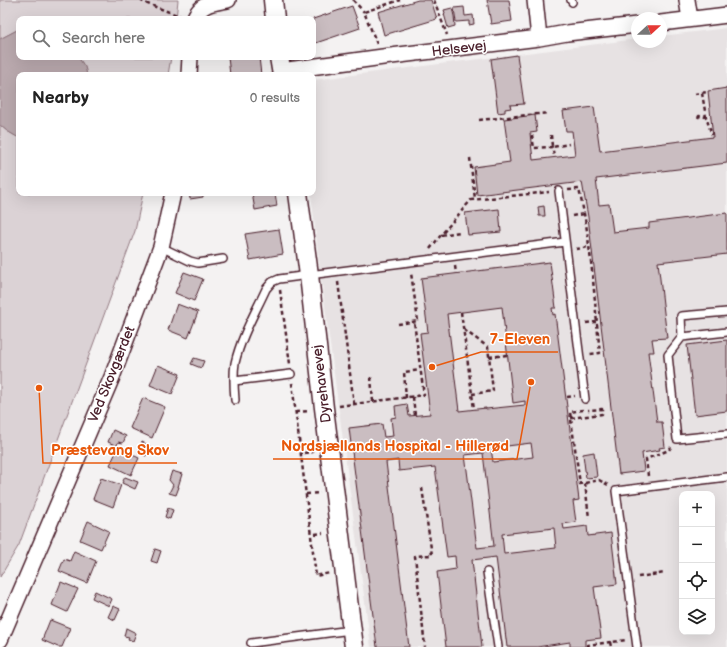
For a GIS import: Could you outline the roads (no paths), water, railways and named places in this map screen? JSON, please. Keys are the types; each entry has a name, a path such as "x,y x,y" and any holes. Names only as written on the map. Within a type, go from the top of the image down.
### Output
{"street":[{"path":"190,16 203,6 210,3 228,0"},
{"path":"273,0 275,16"},
{"path":"535,0 539,38"},
{"path":"687,0 690,19"},
{"path":"667,21 727,15"},
{"name":"Helsevej","path":"281,68 452,49 631,26"},
{"path":"189,72 190,60"},
{"name":"Ved Skovgærdet","path":"0,640 112,377 161,247 172,196"},
{"name":"Dyrehavevej","path":"298,196 353,639"}],"lane":[{"path":"559,191 585,399"},
{"path":"235,400 235,364 242,339 266,289 272,282 309,275 565,242"},
{"path":"161,247 190,261 198,263 223,258"},
{"path":"727,312 681,316 682,337 668,355 677,439 727,434"},
{"path":"682,337 727,332"},
{"path":"234,381 291,374"},
{"path":"637,647 616,491 727,477"},
{"path":"487,572 498,647"},
{"path":"251,643 353,639"}],"place":[{"name":"7-Eleven","path":"432,367"},
{"name":"Nordsjællands Hospital - Hillerød","path":"531,382"},
{"name":"Præstevang Skov","path":"39,388"}]}
